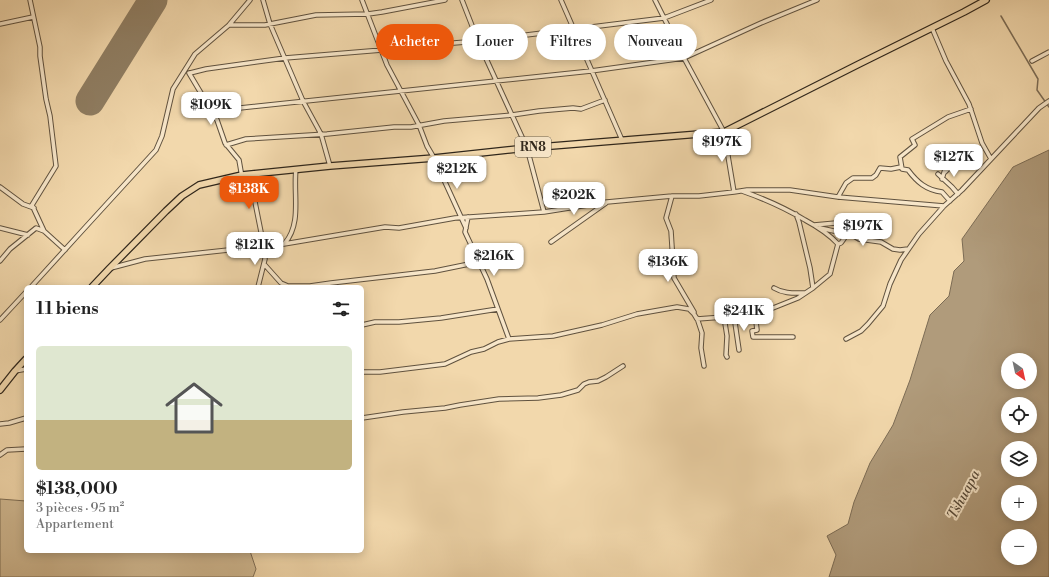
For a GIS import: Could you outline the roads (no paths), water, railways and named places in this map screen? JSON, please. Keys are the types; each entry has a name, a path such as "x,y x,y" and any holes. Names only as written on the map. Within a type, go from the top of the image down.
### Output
{"main road":[{"name":"RN8","path":"94,285 182,196 199,185 242,174 434,158 526,148 724,132 986,0"},
{"path":"0,390 24,361"}],"street":[{"path":"30,0 40,48 56,166 32,205 44,231"},
{"path":"33,285 156,150 162,136 173,89 195,54 229,25 250,0"},
{"path":"263,0 270,24 303,101 321,134 330,166"},
{"path":"362,0 376,35"},
{"path":"229,25 270,24 316,15 368,14 445,0"},
{"path":"462,0 471,24"},
{"path":"561,0 572,24"},
{"path":"656,0 667,24"},
{"path":"606,25 664,18 711,0"},
{"path":"697,52 761,23 817,0"},
{"path":"0,24 33,17"},
{"path":"932,28 946,61 969,104 982,143 991,160"},
{"path":"190,73 285,58 376,50"},
{"path":"1032,61 1049,52"},
{"path":"385,60 419,125 427,146 466,228"},
{"path":"486,60 526,148 544,212"},
{"path":"588,60 622,140"},
{"path":"212,111 592,70 669,60"},
{"path":"685,60 724,132 734,192"},
{"path":"185,70 190,73 217,120 225,143 239,160 243,183 249,193 254,197 264,246 265,259 259,285"},
{"path":"226,144 246,139 394,127 411,127 444,121 539,111 574,108 581,109 605,100"},
{"path":"846,339 861,331 883,306 890,284 901,260 918,234 991,160 1039,108 1047,102"},
{"path":"901,167 900,157 915,145 912,139 948,117 971,109"},
{"path":"944,172 953,164"},
{"path":"942,179 946,166"},
{"path":"838,197 846,183 853,178 872,178 876,175 880,168 891,169 901,167 902,169 908,170 914,178 926,188 942,192 950,201"},
{"path":"284,244 289,238 294,227 296,214 296,169"},
{"path":"938,174 958,194"},
{"path":"0,187 23,204 34,208"},
{"path":"108,269 144,259 284,244 385,227 399,228 468,217 544,212 607,202 672,196 699,196 747,190 790,190 838,197 944,206"},
{"path":"741,191 764,199 796,214 829,234 838,244"},
{"path":"672,196 666,218 671,231 674,278 697,319 702,333 701,348 704,366"},
{"path":"551,242 607,202"},
{"path":"796,214 810,268 813,288"},
{"path":"468,217 465,232 479,262 509,339"},
{"path":"697,319 755,313 775,308 788,301 798,298 830,274 838,244 841,243 850,229 863,222 847,222 816,226"},
{"path":"816,226 859,238 881,242 893,249 908,249"},
{"path":"0,228 28,235"},
{"path":"0,261 10,250 36,228 44,231 65,250"},
{"path":"318,285 435,271 479,262"},
{"path":"264,264 284,285"},
{"path":"774,288 786,293 806,293"},
{"path":"0,320 24,294"},
{"path":"364,372 380,372 445,364 471,352 484,349 498,342 509,339 553,336 602,325 636,314 677,307 689,309 697,319"},
{"path":"364,325 376,322 399,322 441,318 498,309"},
{"path":"755,313 757,330 752,331 753,337 793,337"},
{"path":"734,316 739,350"},
{"path":"724,317 727,357"},
{"path":"364,418 445,408 490,400 538,398 561,395 578,390 584,384 589,382 598,381 623,366"},
{"path":"15,371 24,370"},
{"path":"0,424 24,419"},
{"path":"0,455 7,450 24,449"}],"water":[{"name":"Tshuapa","path":"1049,150 1049,577 829,577 836,555 827,536 848,524 854,502 870,463 893,425 910,380 930,315 949,296 954,271 964,261 962,239 1013,167"}],"waterway":[{"path":"1001,16 1038,79 1037,90 1049,107"}]}
